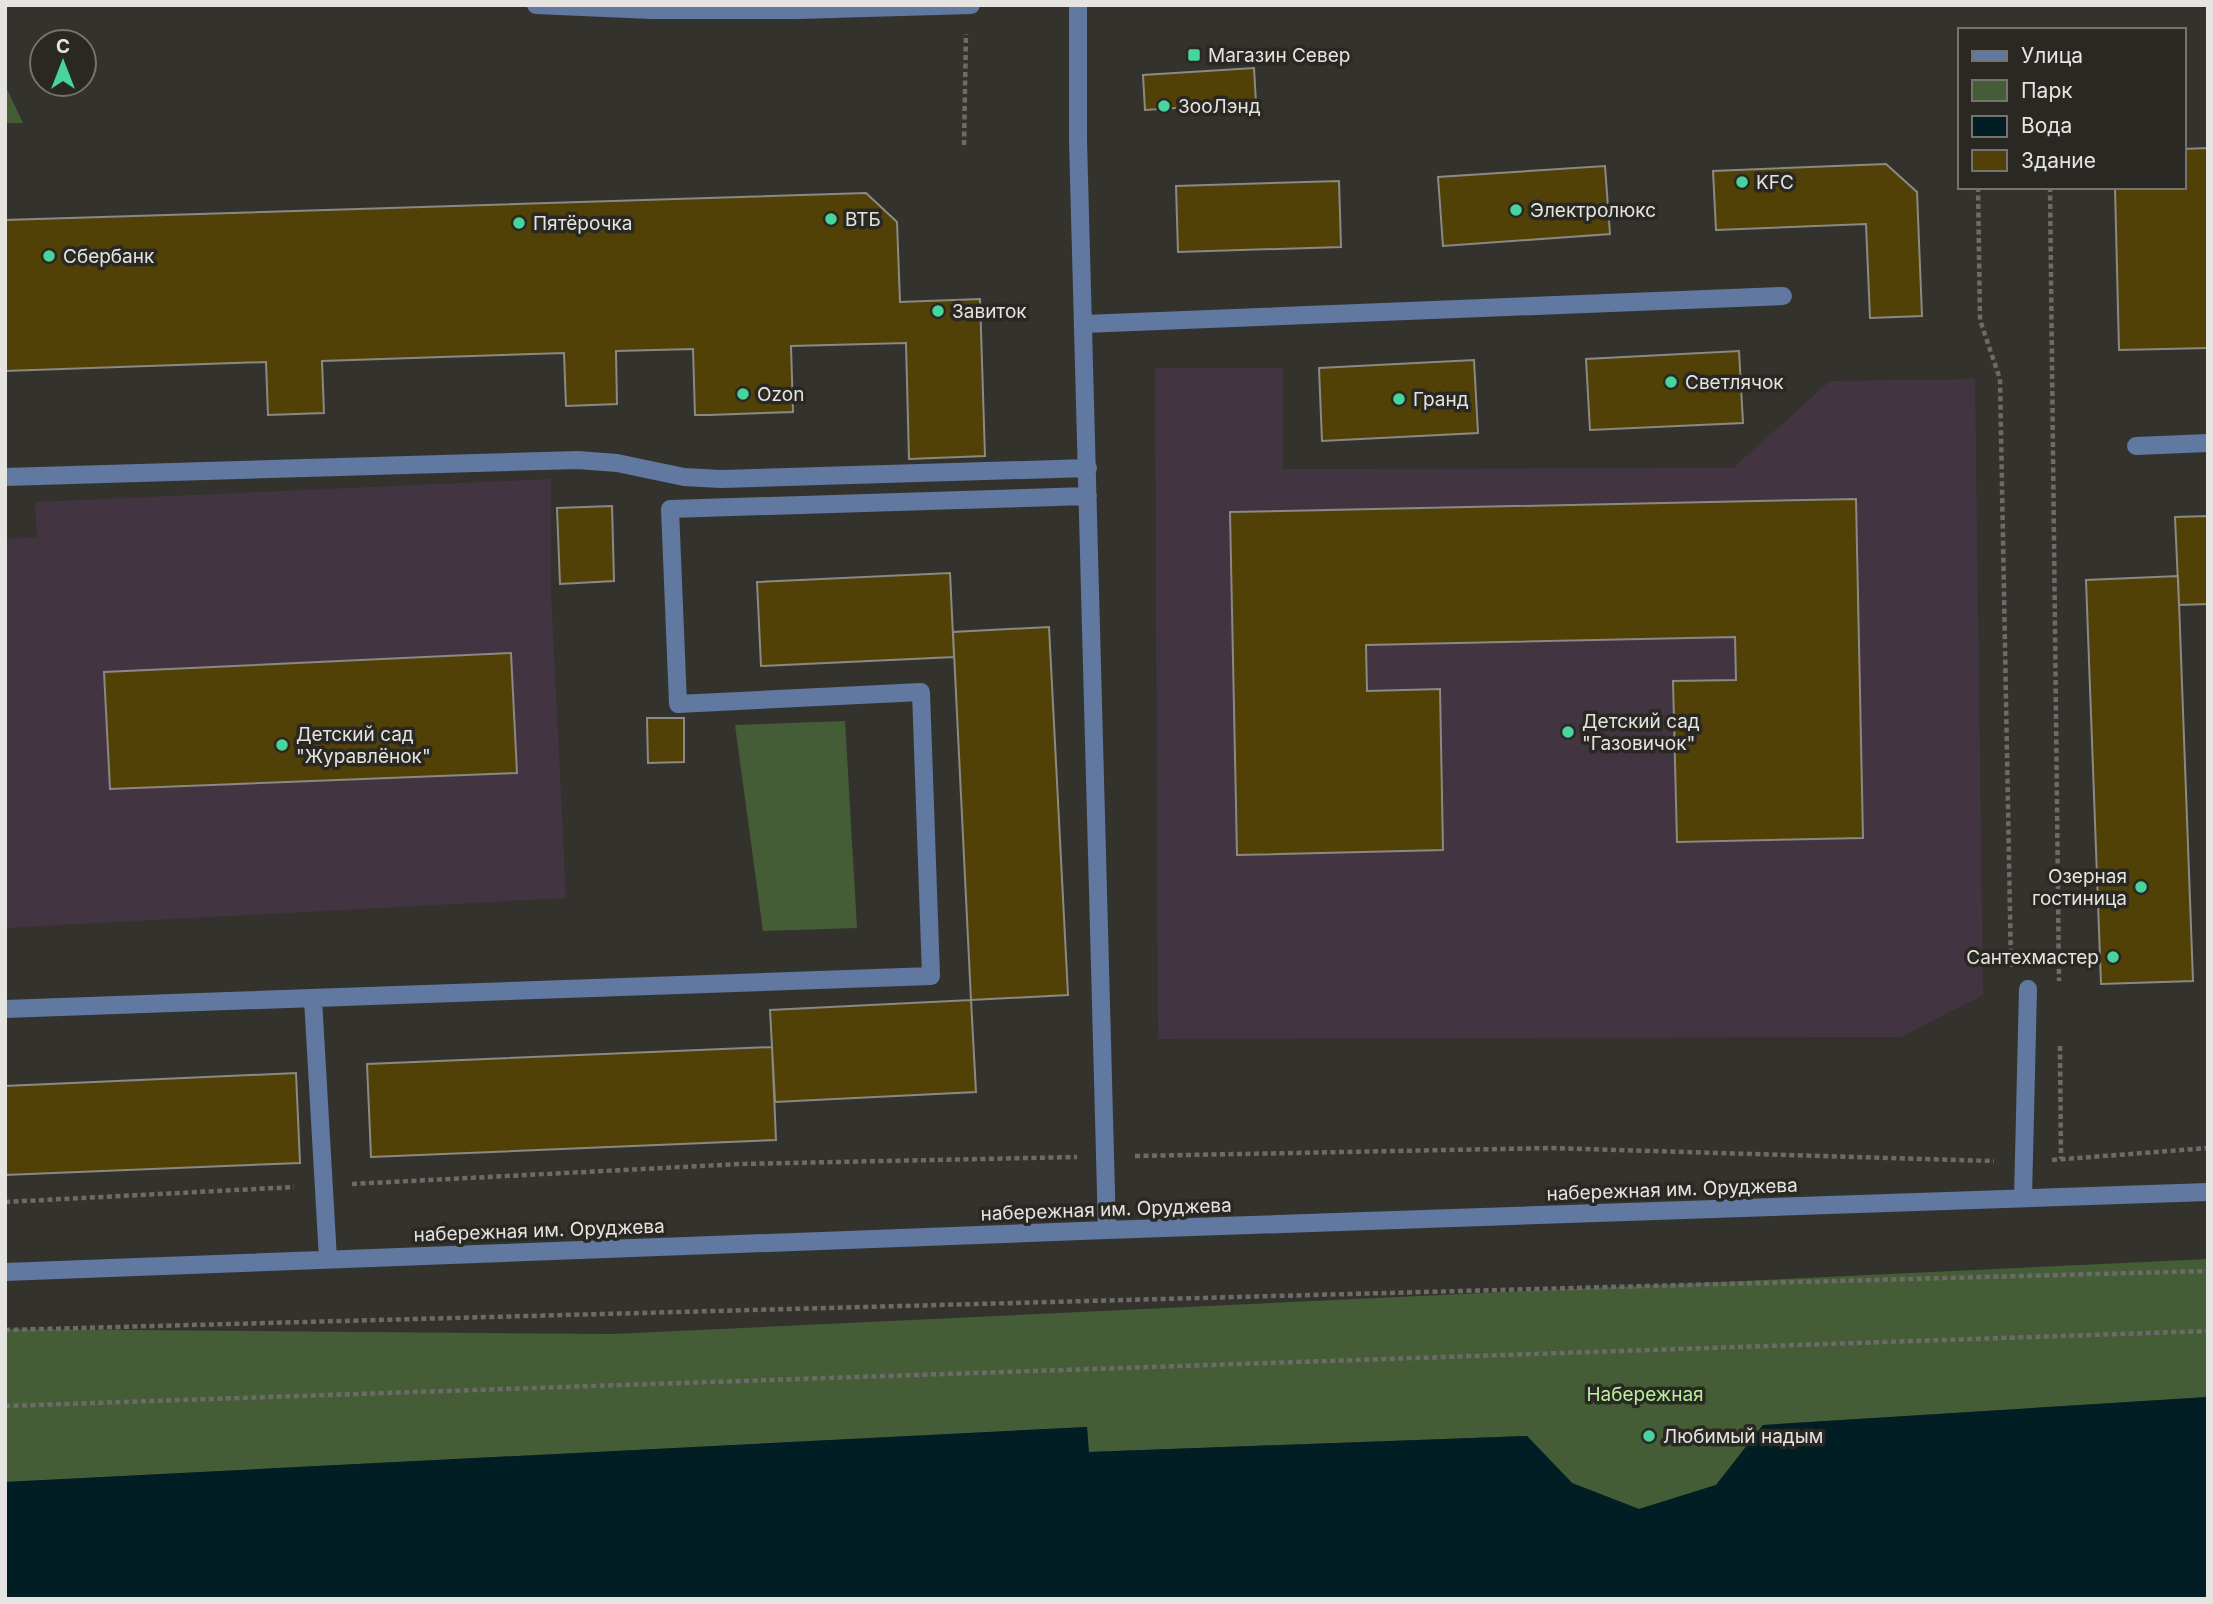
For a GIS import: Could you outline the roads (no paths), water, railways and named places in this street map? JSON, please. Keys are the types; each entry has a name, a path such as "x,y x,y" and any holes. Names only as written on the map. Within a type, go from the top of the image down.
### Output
{"street":[{"path":"536,5 651,9 968,5"},
{"path":"1078,5 1078,139 1107,1230"},
{"path":"1084,324 1783,296"},
{"path":"2136,446 2208,443"},
{"path":"5,477 578,460 617,463 684,477 721,479 1088,468"},
{"path":"5,1009 931,976 921,692 678,704 670,509 1088,496"},
{"path":"2023,1198 2028,989"},
{"path":"313,999 328,1259"},
{"name":"набережная им. Оруджева","path":"5,1272 2208,1192"}],"water":[{"path":"2208,1397 2208,1599 5,1599 5,1482 1087,1427 1089,1452 1527,1436 1572,1483 1639,1509 1716,1485 1763,1425"}],"place":[{"name":"Магазин Север","path":"1194,55"},
{"name":"ЗооЛэнд","path":"1164,106"},
{"name":"KFC","path":"1742,182"},
{"name":"Электролюкс","path":"1516,210"},
{"name":"ВТБ","path":"831,219"},
{"name":"Пятёрочка","path":"519,223"},
{"name":"Сбербанк","path":"49,256"},
{"name":"Завиток","path":"938,311"},
{"name":"Светлячок","path":"1671,382"},
{"name":"Ozon","path":"743,394"},
{"name":"Гранд","path":"1399,399"},
{"name":"Детский сад \"Газовичок\"","path":"1568,732"},
{"name":"Детский сад \"Журавлёнок\"","path":"282,745"},
{"name":"Озерная гостиница","path":"2141,887"},
{"name":"Сантехмастер","path":"2113,957"},
{"name":"Любимый надым","path":"1649,1436"}],"park label":[{"name":"Набережная","path":"1645,1394"}]}
